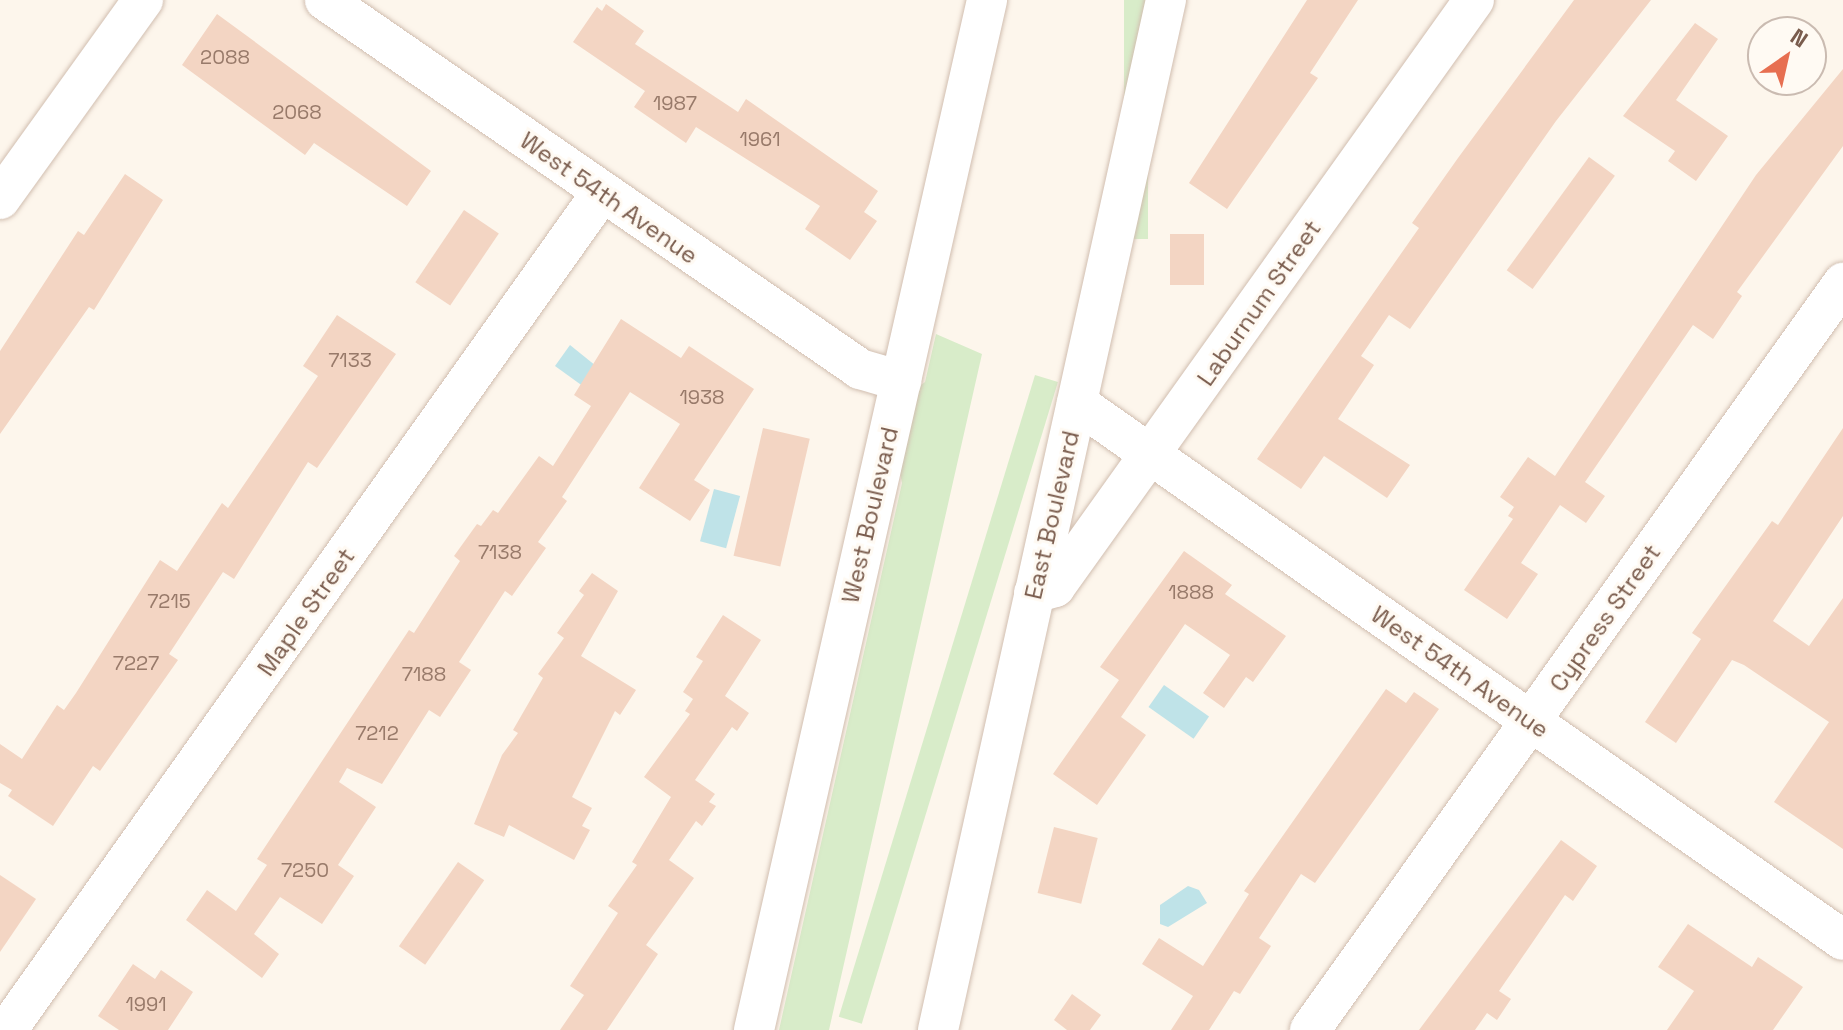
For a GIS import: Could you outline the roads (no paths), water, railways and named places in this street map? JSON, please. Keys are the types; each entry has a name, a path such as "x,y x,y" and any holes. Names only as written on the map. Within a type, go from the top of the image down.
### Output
{"street":[{"path":"0,199 143,0"},
{"name":"West 54th Avenue","path":"325,0 860,369 901,381"},
{"name":"West Boulevard","path":"754,1030 987,0"},
{"name":"East Boulevard","path":"938,1030 1166,0"},
{"name":"Laburnum Street","path":"1034,593 1055,587 1474,0"},
{"name":"Maple Street","path":"7,1030 602,192"},
{"name":"Cypress Street","path":"1310,1030 1843,283"},
{"name":"West 54th Avenue","path":"1077,403 1843,940"}],"water":[{"path":"570,345 622,387 609,405 555,366"},
{"path":"714,489 740,496 726,548 700,541"},
{"path":"1164,685 1209,717 1194,739 1149,707"},
{"path":"1188,886 1199,890 1207,903 1168,927 1160,924 1160,905"}]}
